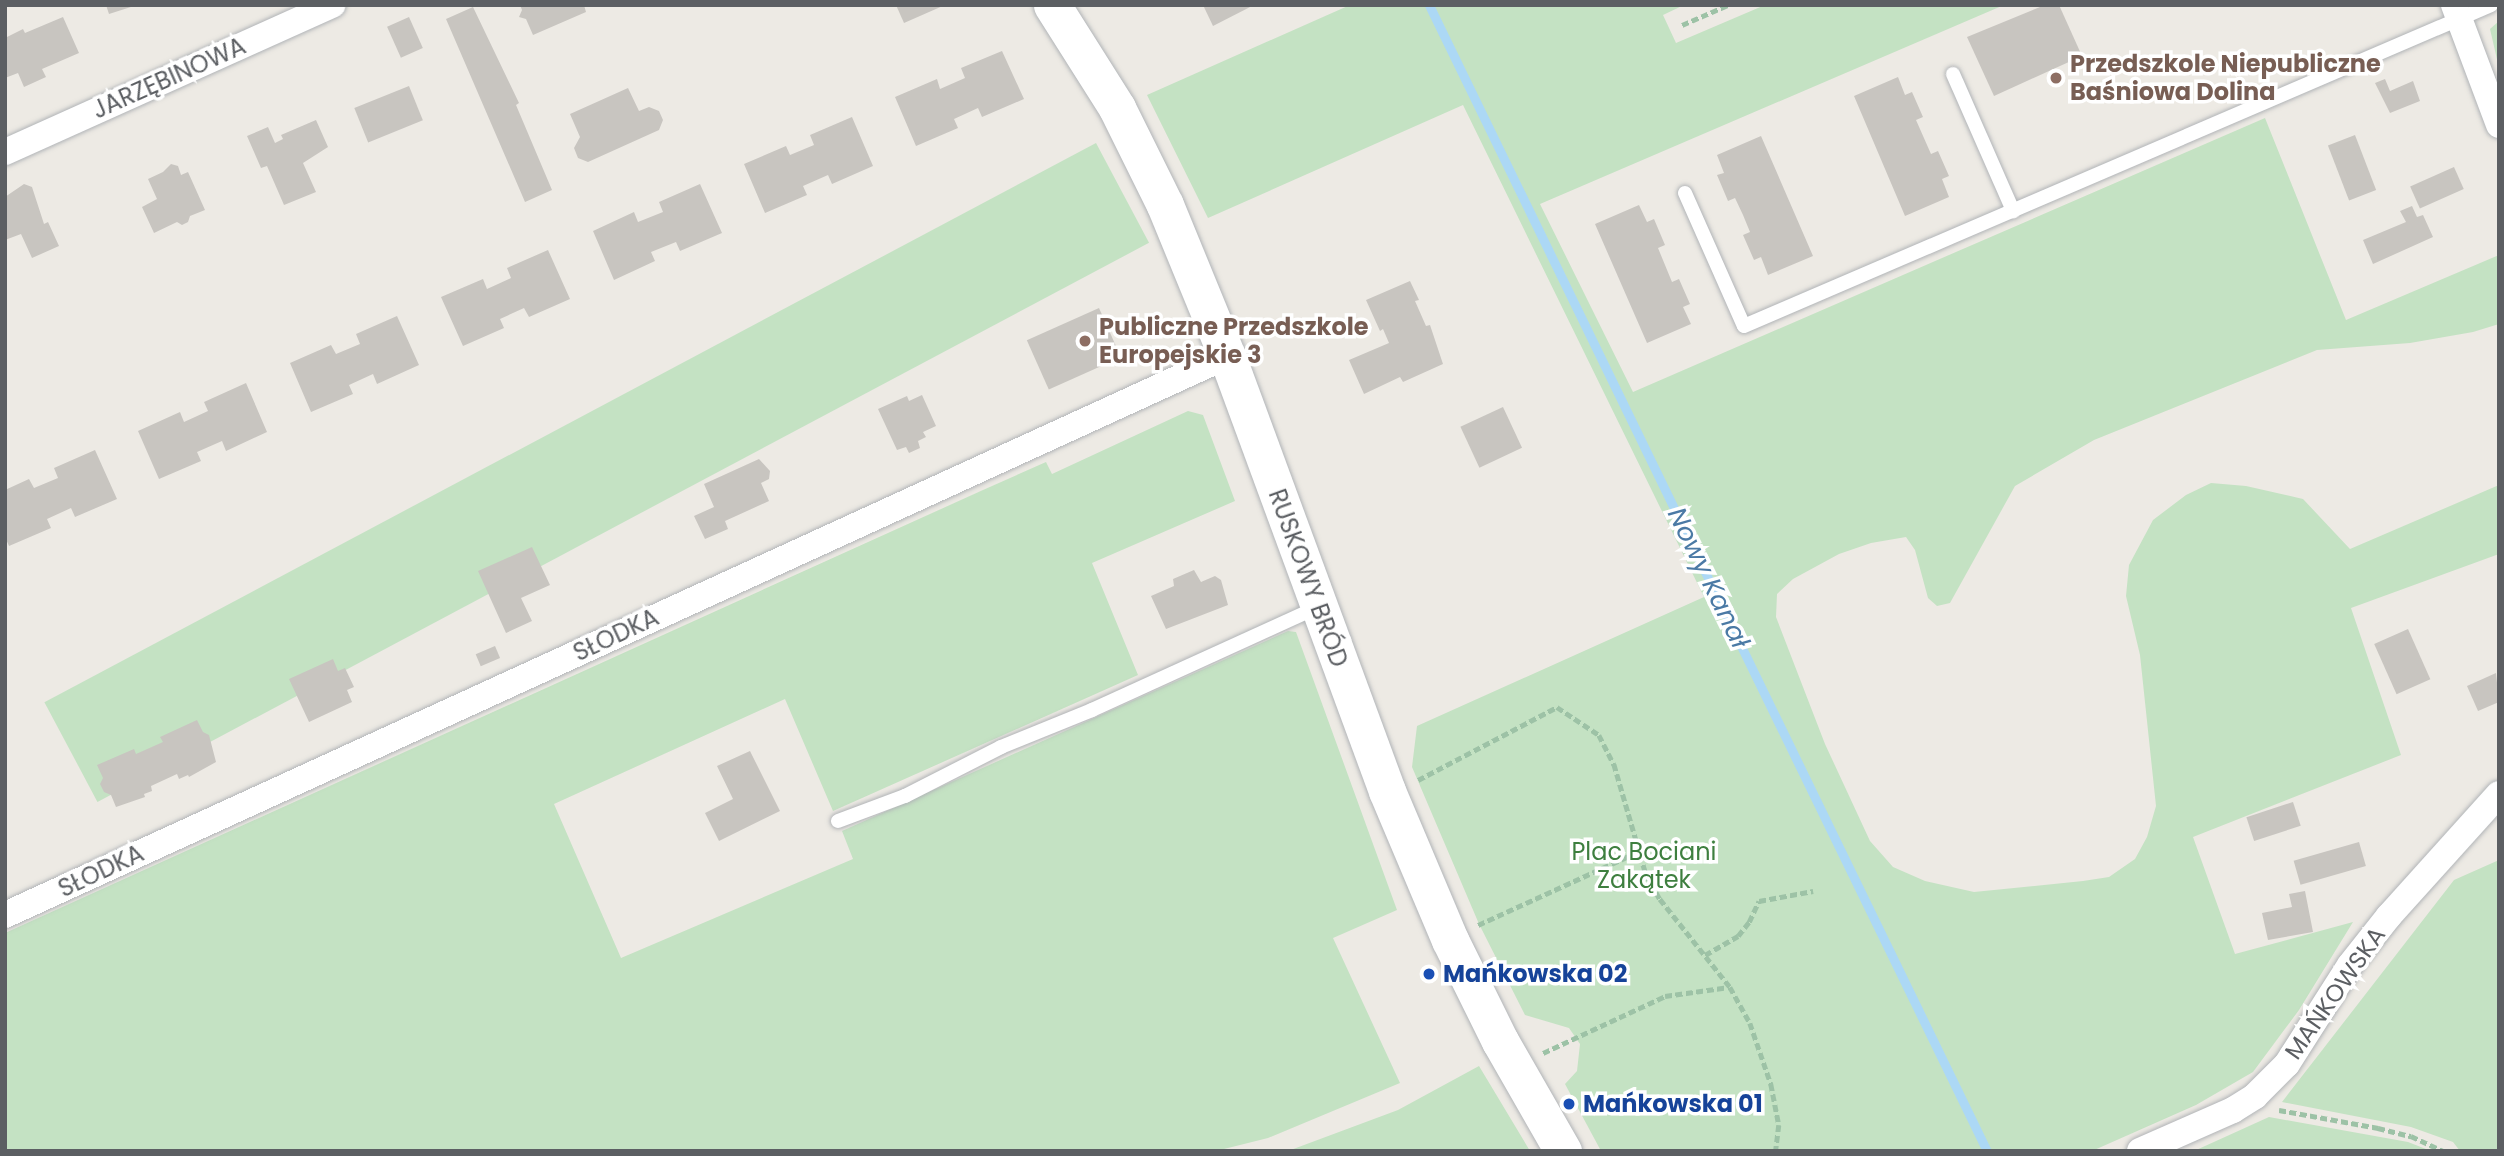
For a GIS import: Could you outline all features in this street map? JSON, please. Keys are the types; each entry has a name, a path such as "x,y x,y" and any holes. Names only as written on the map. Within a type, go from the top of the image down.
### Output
{"street":[{"name":"JARZĘBINOWA","path":"5,152 332,5"},
{"name":"RUSKOWY BRÓD","path":"1052,5 1117,108 1150,173 1227,356 1387,791 1450,940 1500,1041 1563,1151"},
{"path":"2456,12 2499,125"},
{"name":"SŁODKA","path":"5,915 1227,356"},
{"name":"MAŃKOWSKA","path":"2140,1151 2209,1122 2255,1096 2287,1064 2350,965 2389,916 2499,793"}],"lane":[{"path":"1685,193 1744,326 2013,211 2456,12 2491,5"},
{"path":"1952,74 2013,211"},
{"path":"838,821 905,796 1001,747 1092,710 1318,607"}],"path":[{"path":"1682,25 1728,5"},
{"path":"1414,782 1557,707 1599,735 1614,764 1646,874 1660,899 1730,987 1750,1023 1771,1084 1779,1125 1776,1151"},
{"path":"1476,926 1640,851"},
{"path":"1705,955 1738,936 1749,922 1759,901 1813,891"},
{"path":"1543,1053 1665,996 1730,987"},
{"path":"2255,1096 2268,1107 2400,1133 2442,1151"}],"green space":[{"name":"Plac Bociani Zakątek","path":"1350,5 1684,5 1663,15 1676,43 1765,5 2004,5 1540,204 1633,392 2265,118 2346,320 2499,255 2499,324 2473,332 2410,343 2317,350 2094,440 2015,486 1950,603 1937,606 1928,598 1915,550 1906,537 1871,543 1839,554 1793,579 1777,594 1776,617 1825,744 1870,841 1893,867 1925,881 1974,892 2083,881 2109,877 2135,859 2147,837 2156,806 2140,655 2126,596 2129,565 2153,520 2186,495 2211,483 2246,486 2303,499 2350,549 2499,485 2499,554 2351,608 2401,755 2193,837 2235,954 2353,922 2299,1010 2253,1072 2196,1105 2092,1151 1601,1151 1565,1084 1577,1071 1580,1044 1569,1028 1525,1015 1479,924 1412,767 1417,726 1704,597 1463,105 1208,218 1147,95"},
{"path":"2499,21 2499,68 2490,29"},
{"path":"1096,143 1149,243 97,802 44,702"},
{"path":"1188,411 1203,415 1235,501 1092,563 1138,675 833,811 785,699 554,804 621,958 853,859 842,831 1288,631 1296,632 1397,910 1333,938 1400,1083 1268,1138 1216,1151 5,1151 5,933 1046,462 1052,474"},
{"path":"2499,860 2499,1151 2460,1151 2453,1142 2411,1127 2282,1102 2454,880"},
{"path":"1479,1066 1530,1151 1288,1151 1398,1110"},
{"path":"2269,1117 2408,1142 2431,1151 2194,1151"}],"building":[{"path":"106,5 134,5 134,6 109,14"},
{"path":"520,5 584,5 586,12 533,35 526,19 519,17 522,10"},
{"path":"896,5 945,5 904,23"},
{"path":"1203,5 1254,5 1213,26"},
{"path":"2045,5 2059,5 2082,56 1994,96 1967,37"},
{"path":"473,7 519,103 516,105 552,190 525,202 446,19"},
{"path":"63,17 79,53 42,69 46,77 24,87 18,73 5,78 5,38 23,29 25,33"},
{"path":"409,17 423,48 401,58 387,27"},
{"path":"1002,51 1024,99 982,117 978,108 954,119 958,128 916,146 895,97 937,79 940,89 965,78 961,68"},
{"path":"1898,77 1905,95 1912,92 1923,117 1916,120 1931,154 1938,151 1949,176 1942,179 1949,197 1905,216 1854,96"},
{"path":"2385,79 2390,91 2413,81 2420,101 2390,113 2375,83"},
{"path":"409,86 423,120 368,142 354,108"},
{"path":"628,88 639,111 649,107 659,111 663,120 659,130 588,162 578,158 574,148 580,137 570,114"},
{"path":"852,117 873,166 832,184 828,175 803,186 807,195 765,213 744,164 786,146 790,155 814,145 810,135"},
{"path":"316,120 328,147 303,163 316,192 284,205 267,166 261,168 247,136 268,127 275,143 283,139 281,135"},
{"path":"2355,135 2376,190 2349,200 2328,145"},
{"path":"1761,136 1813,256 1768,275 1761,257 1754,260 1743,235 1750,232 1743,215 1735,198 1728,201 1717,175 1724,173 1717,155"},
{"path":"171,164 178,166 181,175 188,172 205,210 190,216 188,222 182,225 177,222 154,233 142,207 157,199 148,179 163,172"},
{"path":"2454,167 2464,189 2420,208 2410,187"},
{"path":"24,184 32,187 44,224 48,222 59,246 32,258 21,234 5,240 5,197"},
{"path":"700,184 722,233 680,251 676,242 651,252 655,261 614,280 593,231 634,212 638,222 663,212 659,202"},
{"path":"1639,205 1647,222 1654,219 1665,245 1658,248 1672,282 1679,279 1690,304 1683,307 1691,324 1647,343 1595,224"},
{"path":"2412,206 2417,217 2423,215 2433,237 2373,264 2363,240 2406,222 2400,211"},
{"path":"548,250 570,299 529,317 524,308 500,319 504,328 463,346 441,297 483,279 487,289 511,278 507,268"},
{"path":"1410,281 1419,300 1415,301 1426,326 1430,325 1443,364 1403,382 1400,377 1364,394 1349,360 1389,343 1383,329 1380,331 1366,300"},
{"path":"1099,308 1121,357 1049,389 1027,340"},
{"path":"397,316 419,365 377,384 373,374 349,385 353,394 311,412 290,363 331,345 336,354 360,344 356,334"},
{"path":"246,383 267,432 226,451 222,441 197,452 201,461 159,479 138,431 180,412 184,422 208,411 204,402"},
{"path":"922,395 936,426 923,432 926,437 918,441 920,448 909,453 906,447 897,450 878,409 907,396 909,401"},
{"path":"1503,407 1522,448 1479,468 1460,427"},
{"path":"95,450 117,499 75,517 71,508 47,519 51,528 9,546 5,537 5,490 29,479 34,488 58,478 54,468"},
{"path":"759,459 770,471 769,479 761,483 769,501 725,521 728,529 705,539 694,516 714,507 704,484"},
{"path":"532,547 550,585 521,598 532,621 506,633 478,571"},
{"path":"1194,570 1201,582 1215,576 1221,580 1228,605 1166,629 1151,596 1174,586 1173,579"},
{"path":"2408,629 2430,679 2397,694 2374,644"},
{"path":"495,646 500,658 481,666 476,654"},
{"path":"333,659 338,671 345,668 354,687 347,690 352,702 309,722 289,679"},
{"path":"2496,673 2499,702 2478,711 2467,686"},
{"path":"197,720 203,732 209,735 216,762 189,777 188,775 179,779 177,774 151,786 152,791 144,794 145,797 116,807 111,795 104,792 100,784 103,778 97,765 134,749 136,754 163,742 160,737"},
{"path":"750,751 780,811 719,841 705,813 733,799 717,766"},
{"path":"2293,802 2301,826 2254,841 2246,817"},
{"path":"2359,842 2366,866 2301,885 2294,861"},
{"path":"2305,891 2313,932 2268,940 2262,913 2292,907 2289,894"}],"waterway":[{"name":"Nowy Kanał","path":"1429,5 1987,1151"}],"place":[{"name":"Przedszkole Niepubliczne Baśniowa Dolina","path":"2056,78"},
{"name":"Publiczne Przedszkole Europejskie 3","path":"1085,341"},
{"name":"Mańkowska 02","path":"1429,974"},
{"name":"Mańkowska 01","path":"1569,1104"}]}
